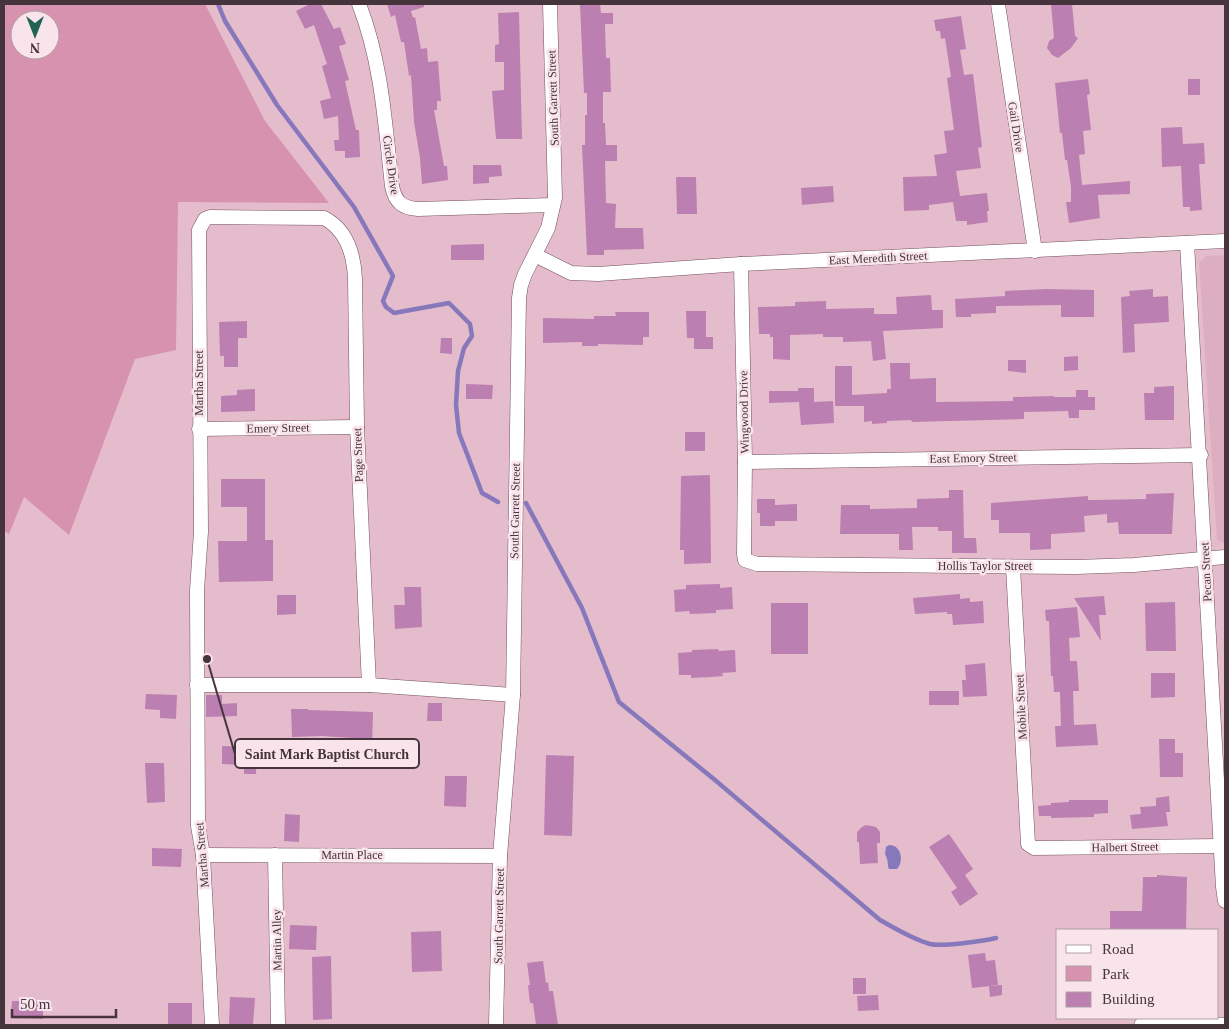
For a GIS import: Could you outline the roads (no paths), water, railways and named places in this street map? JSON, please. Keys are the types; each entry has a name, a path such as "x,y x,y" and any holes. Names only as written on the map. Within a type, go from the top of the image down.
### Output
{"street":[{"name":"Circle Drive","path":"358,4 373,45 384,114 392,186 398,203 418,209 553,205"},
{"name":"South Garrett Street","path":"496,1025 500,856 513,695 518,312 521,285 548,228 556,187 550,4"},
{"name":"Gail Drive","path":"998,4 1035,251"},
{"name":"Martha Street","path":"212,1025 203,855 198,826 197,590 201,532 198,230 205,219 210,217 316,217 324,218 338,228"},
{"name":"Page Street","path":"338,228 348,244 355,267 357,427 369,685"},
{"name":"East Meredith Street","path":"535,254 565,270 583,274 741,264 1225,241"},
{"name":"Pecan Street","path":"1187,243 1201,455 1222,887 1225,901"},
{"name":"Wingwood Drive","path":"741,264 745,560"},
{"name":"Emery Street","path":"199,429 357,427"},
{"name":"East Emory Street","path":"745,462 1201,455"},
{"name":"Hollis Taylor Street","path":"745,560 757,564 1013,567 1126,566 1225,557"},
{"name":"Mobile Street","path":"1013,567 1028,844 1030,846"},
{"path":"197,684 369,685 513,695"},
{"name":"Halbert Street","path":"1030,846 1034,848 1220,846"},
{"name":"Martin Place","path":"203,855 500,856"},
{"name":"Martin Alley","path":"275,855 278,1025"},
{"path":"1193,1023 1214,1019"},
{"path":"1141,1025 1193,1023 1225,1025"}],"waterway":[{"path":"218,4 225,21 277,105 354,207 393,276 383,301 386,307 394,313 449,303 470,324 472,336 464,348 458,371 456,405 459,433 482,493 498,502"},
{"path":"526,503 582,608 619,702 715,780 880,920 910,937 936,945 996,938"}],"place":[{"name":"Saint Mark Baptist Church","path":"207,659"}]}
